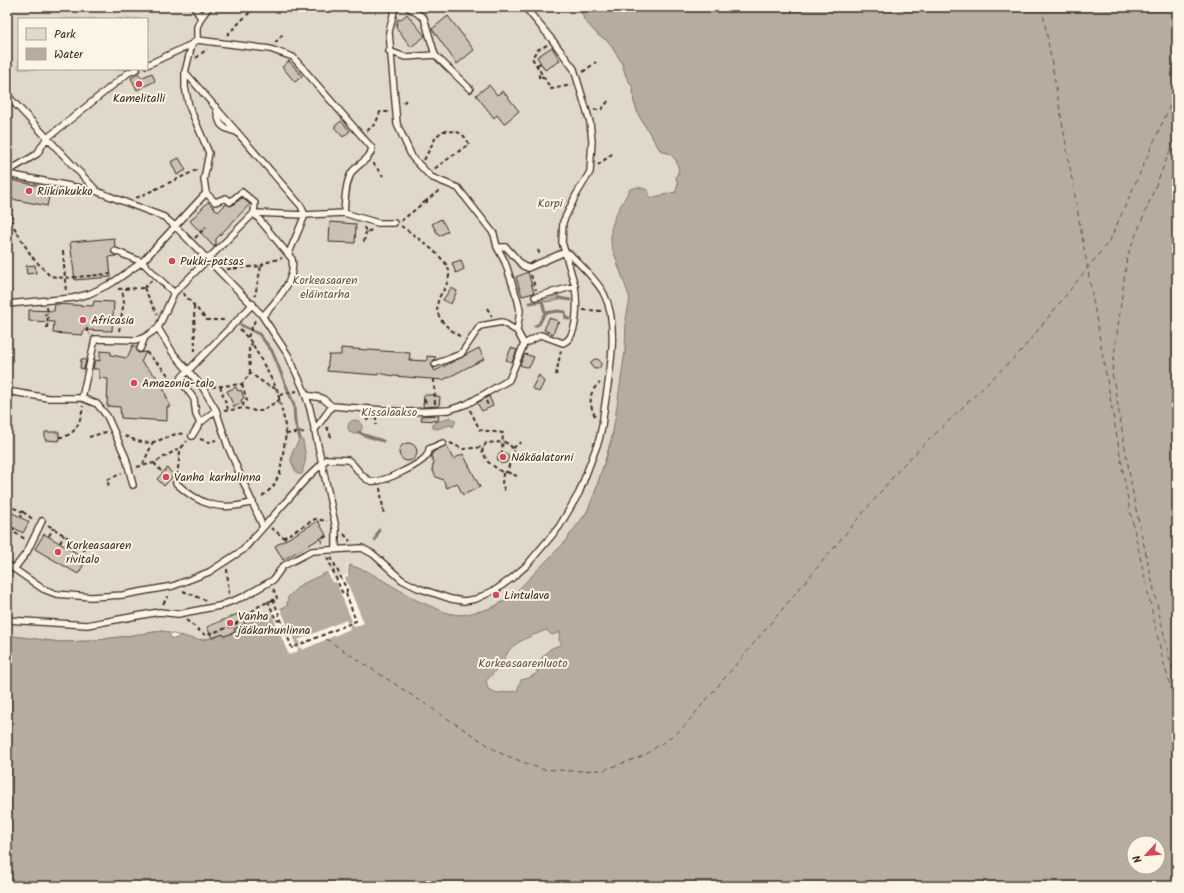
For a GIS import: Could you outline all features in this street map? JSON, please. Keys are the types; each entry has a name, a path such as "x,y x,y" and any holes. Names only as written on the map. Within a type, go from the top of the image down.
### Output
{"lane":[{"path":"194,7 201,18"},
{"path":"197,40 197,27 201,18 209,7"},
{"path":"395,7 389,32 389,51 398,124 401,134 412,157 431,177 458,188 494,234 497,247 505,262 518,300 520,311 517,331"},
{"path":"408,7 424,18 435,54 470,89"},
{"path":"306,395 322,398 332,406 408,412 449,410 462,406 510,380 524,344 541,335 562,343 567,342 577,310 575,286 562,242 563,222 591,170 592,141 577,76 553,41 524,7"},
{"path":"148,65 192,44 197,40 270,49 293,57 372,148 368,158 351,173 347,186 344,213"},
{"path":"82,398 95,339 117,341 137,340 145,337 158,328 176,290 254,213 255,203 242,192 230,202 226,198 215,202 206,193 204,179 208,150 189,106 185,87 185,72 192,44"},
{"path":"389,51 405,57 435,54"},
{"path":"7,170 12,169 37,154 46,138 135,70"},
{"path":"185,72 301,206 305,215 290,254"},
{"path":"7,95 96,190"},
{"path":"216,107 220,125 226,130 237,132"},
{"path":"7,174 96,190 164,217 176,227 206,259 253,304 288,355 306,395 334,522 336,550"},
{"path":"7,304 89,294 112,283 142,262 206,193"},
{"path":"254,213 305,215 344,213 378,223 394,223"},
{"path":"254,213 290,254 294,268 291,277 262,315"},
{"path":"497,247 506,247 523,266 528,268 565,252"},
{"path":"115,251 142,262 176,290"},
{"path":"7,620 87,625 159,612 178,614 219,606 230,603 270,581 283,566 312,551 324,550 362,548 373,554 402,580 436,595 464,601 485,596 497,589 527,565 559,527 579,493 593,457 601,428 608,378 612,333 609,306 604,294 575,259 565,252"},
{"path":"537,297 575,286"},
{"path":"200,423 196,415 194,399 180,379 253,304"},
{"path":"435,364 461,354 480,326 502,322 517,331 524,344"},
{"path":"158,328 173,353 187,372 203,388 217,412 228,447 264,526"},
{"path":"140,349 145,337"},
{"path":"7,391 53,399 82,398 97,404 107,416 126,458 133,485"},
{"path":"314,431 332,406"},
{"path":"192,436 200,423 217,412"},
{"path":"7,564 43,589 56,594 72,596 123,595 173,586 209,572 243,550 306,479 327,459 348,460 365,478 372,481 379,481 415,464 427,456 429,449 443,443"},
{"path":"176,483 194,499 216,506 246,505 253,502"},
{"path":"14,569 31,543 41,524"}],"path":[{"path":"245,7 253,11"},
{"path":"239,23 258,7"},
{"path":"553,41 537,50 532,58 551,89 579,83"},
{"path":"577,76 596,62"},
{"path":"537,66 541,63"},
{"path":"539,78 539,75 541,78 544,76"},
{"path":"586,111 602,109 610,99"},
{"path":"362,136 376,123 380,112 391,112 397,107"},
{"path":"421,166 436,137 442,131 458,132 465,137 469,144 428,173"},
{"path":"591,170 613,153"},
{"path":"368,158 376,165 383,176"},
{"path":"127,202 206,166"},
{"path":"394,223 403,220 439,191"},
{"path":"7,203 12,205 12,224 32,257 50,276 64,278 111,274"},
{"path":"197,236 206,227"},
{"path":"404,228 446,262 449,272 446,288 440,295 438,305 441,322 468,343"},
{"path":"364,242 366,232"},
{"path":"63,251 66,298"},
{"path":"229,268 261,266 264,263 290,254"},
{"path":"256,295 261,266"},
{"path":"528,268 537,297"},
{"path":"112,283 117,289 144,288 155,312 162,318"},
{"path":"117,341 124,301 122,289"},
{"path":"176,290 194,305 207,320 220,319 234,322 252,343 280,396 286,434 282,465 277,480 266,493 253,502"},
{"path":"194,305 196,362"},
{"path":"586,310 595,311"},
{"path":"47,328 48,314"},
{"path":"248,337 254,321 262,315"},
{"path":"83,331 87,332"},
{"path":"244,408 243,404 248,401 244,394 242,384 250,373 249,349 252,343"},
{"path":"556,375 562,343"},
{"path":"140,349 149,355 173,381"},
{"path":"250,373 267,385 277,389"},
{"path":"601,428 590,407 590,396 595,386 608,378"},
{"path":"434,379 434,398 436,410"},
{"path":"203,388 242,384"},
{"path":"220,386 228,409"},
{"path":"280,396 293,392"},
{"path":"59,437 69,435 77,426 82,415 82,398"},
{"path":"217,412 228,409 233,410 244,408 261,411 281,399"},
{"path":"473,415 480,430 502,433 504,442 502,452"},
{"path":"366,420 376,417"},
{"path":"72,427 77,426"},
{"path":"89,437 113,430 139,442 154,442 179,433"},
{"path":"286,434 293,432 304,432"},
{"path":"176,483 180,452 192,436 209,442 216,440"},
{"path":"143,465 154,442"},
{"path":"513,448 504,442 486,443 482,450 488,462 502,473 507,472 517,476"},
{"path":"507,472 513,448 521,442"},
{"path":"443,443 448,443 463,448 484,448"},
{"path":"109,486 107,480 143,465 154,464 183,446"},
{"path":"512,456 522,460"},
{"path":"154,464 161,471"},
{"path":"502,473 502,484 506,493"},
{"path":"379,481 384,515"},
{"path":"7,506 23,512 41,524 53,528 84,548 80,555"},
{"path":"20,517 23,512"},
{"path":"264,526 284,539 315,519 334,522 356,548"},
{"path":"14,528 12,531 31,543"},
{"path":"49,536 53,528"},
{"path":"60,543 64,535"},
{"path":"71,549 75,542"},
{"path":"324,550 342,592 346,594"},
{"path":"226,562 230,603"},
{"path":"274,599 281,617 280,621 291,648 356,621 346,594 347,590 335,566"},
{"path":"178,614 205,635 233,626 259,606 277,598 270,581"},
{"path":"159,612 173,586 219,606"},
{"path":"268,601 276,620 280,621"}],"green space":[{"name":"Korkeasaaren eläintarha","path":"7,7 580,7 580,11 598,35 608,41 621,61 626,76 633,88 634,102 639,116 660,150 670,154 676,160 679,170 676,177 678,184 676,192 650,198 648,190 617,264 626,285 630,301 626,330 624,369 619,404 611,439 591,504 581,521 556,552 528,581 504,601 486,610 465,615 453,614 423,604 349,565 349,576 224,636 196,640 162,631 90,641 60,642 7,634"},
{"name":"Korkeasaarenluoto","path":"594,625 504,724 463,666 483,633"}],"water":[{"path":"580,7 1177,7 1177,886 7,886 7,634 60,642 90,641 162,631 168,632 172,639 177,638 180,635 202,640 223,634 225,636 235,632 234,629 287,606 288,597 300,585 328,572 332,583 349,576 349,565 367,571 418,601 450,614 463,615 493,608 512,596 563,544 587,512 612,439 625,352 626,319 630,299 611,244 611,230 615,216 630,189 638,187 648,190 650,198 676,192 678,184 676,177 679,170 676,160 670,154 660,150 639,116 634,102 633,88 626,76 621,61 608,41 598,35 584,20","holes":["546,630 552,635 560,632 559,640 562,644 550,649 538,662 537,673 529,678 521,680 517,691 497,693 488,689 486,681 510,649 522,640"]},
{"path":"558,294 560,300 545,302 542,297"},
{"path":"450,417 455,420 453,427 450,425 437,429 433,428 433,424 436,421 441,421"},
{"path":"355,420 360,422 362,427 360,432 355,434 350,432 348,427 350,422"},
{"path":"300,438 303,441 306,458 302,474 297,474 291,461 292,453"}],"pier":[{"path":"349,563 349,576 345,578 364,623 355,627 353,624 349,626 350,629 302,650 301,647 297,649 298,651 289,655 271,612 280,608 296,645 300,644 298,640 346,620 347,623 352,621 336,582 332,583 327,571 330,571 333,580 347,575 347,564"}],"building":[{"path":"407,14 425,36 411,47 396,27 398,19 400,20"},
{"path":"448,16 474,50 457,64 432,29"},
{"path":"552,47 560,61 545,70 537,57"},
{"path":"289,61 302,76 295,82 282,67"},
{"path":"152,73 155,81 137,90 131,78 139,74 141,78"},
{"path":"489,85 497,95 503,91 519,111 504,124 497,115 494,118 476,95"},
{"path":"341,121 350,131 343,137 334,127"},
{"path":"179,158 186,170 177,175 171,162"},
{"name":"Riikinkukko","path":"10,180 51,188 47,206 7,198"},
{"path":"242,198 250,204 216,239 216,244 214,247 190,221 208,202 218,212 226,204 231,206"},
{"path":"441,219 448,231 439,236 432,224"},
{"path":"330,222 356,224 355,243 329,242"},
{"path":"114,238 115,247 111,251 116,256 109,257 111,277 75,280 70,242"},
{"path":"461,260 464,269 456,273 452,263"},
{"path":"35,265 36,273 27,274 26,266"},
{"path":"528,272 534,293 522,296 516,277"},
{"path":"451,288 457,291 451,304 443,300"},
{"name":"Africasia","path":"94,301 114,302 112,331 83,330 83,335 53,333 54,322 29,321 29,310 54,311 55,304 93,306"},
{"path":"549,318 558,321 553,334 544,330"},
{"name":"Amazonia-talo","path":"133,345 136,347 138,353 146,352 141,362 156,376 163,387 170,407 167,407 167,421 121,418 120,407 107,406 108,379 99,378 99,369 93,369 95,360 100,361 100,351 111,352 111,355 127,358"},
{"path":"341,348 410,353 409,360 427,361 427,356 436,357 431,364 435,371 479,348 484,359 443,380 394,376 378,373 378,375 327,371 329,355 341,355"},
{"path":"511,348 517,350 512,362 506,360"},
{"path":"525,354 534,357 530,366 526,367 520,365"},
{"path":"81,359 86,360 84,369 80,368"},
{"path":"594,359 598,359 600,360 600,368 594,369 591,366 591,362"},
{"path":"539,375 544,382 539,392 532,388"},
{"path":"236,387 238,391 241,390 244,398 241,400 242,403 234,407 227,391"},
{"path":"424,395 434,395 440,397 439,406 423,407"},
{"path":"489,396 493,406 482,411 477,403"},
{"path":"439,415 438,421 421,420 422,416"},
{"path":"45,432 59,432 59,441 45,440"},
{"path":"408,443 414,446 417,452 414,458 408,461 402,458 399,452 402,446"},
{"path":"446,445 453,459 463,454 480,487 463,495 457,483 447,488 443,480 436,477 432,469 434,462 431,456 433,452"},
{"name":"Näköalatorni","path":"501,453 505,453 507,454 507,462 501,463 498,460 498,456"},
{"name":"Vanha karhulinna","path":"167,468 174,475 164,486 157,479"},
{"path":"11,512 29,522 23,533 7,524 7,519"},
{"path":"318,521 326,535 283,560 275,546"},
{"name":"Korkeasaaren rivitalo","path":"44,534 87,559 78,574 35,549"},
{"name":"Vanha jääkarhunlinna","path":"240,613 245,624 234,629 235,632 212,638 207,627"}],"waterway":[{"path":"559,298 570,300"},
{"path":"530,303 542,301"},
{"path":"535,326 539,324 545,313 542,301"},
{"path":"545,313 558,311 565,312 566,318 569,319"},
{"path":"241,325 259,334 272,351 294,405 295,422 300,438"},
{"path":"359,432 383,441"},
{"path":"375,540 379,530"}],"ferry route":[{"path":"1042,7 1129,506 1163,661 1177,709"},
{"path":"326,639 500,753 541,769 572,771 604,770 645,755 682,729 903,465 1022,350 1110,240 1177,90"},
{"path":"1177,133 1127,257 1112,372 1135,505 1169,657 1177,683"}],"place":[{"name":"Kamelitalli","path":"139,84"},
{"name":"Riikinkukko","path":"29,191"},
{"name":"Pukki-patsas","path":"172,261"},
{"name":"Africasia","path":"83,320"},
{"name":"Amazonia-talo","path":"134,383"},
{"name":"Näköalatorni","path":"503,457"},
{"name":"Vanha karhulinna","path":"166,477"},
{"name":"Korkeasaaren rivitalo","path":"58,552"},
{"name":"Lintulava","path":"496,595"},
{"name":"Vanha jääkarhunlinna","path":"230,623"}],"park label":[{"name":"Korpi","path":"550,203"},
{"name":"Kissalaakso","path":"389,412"}]}
